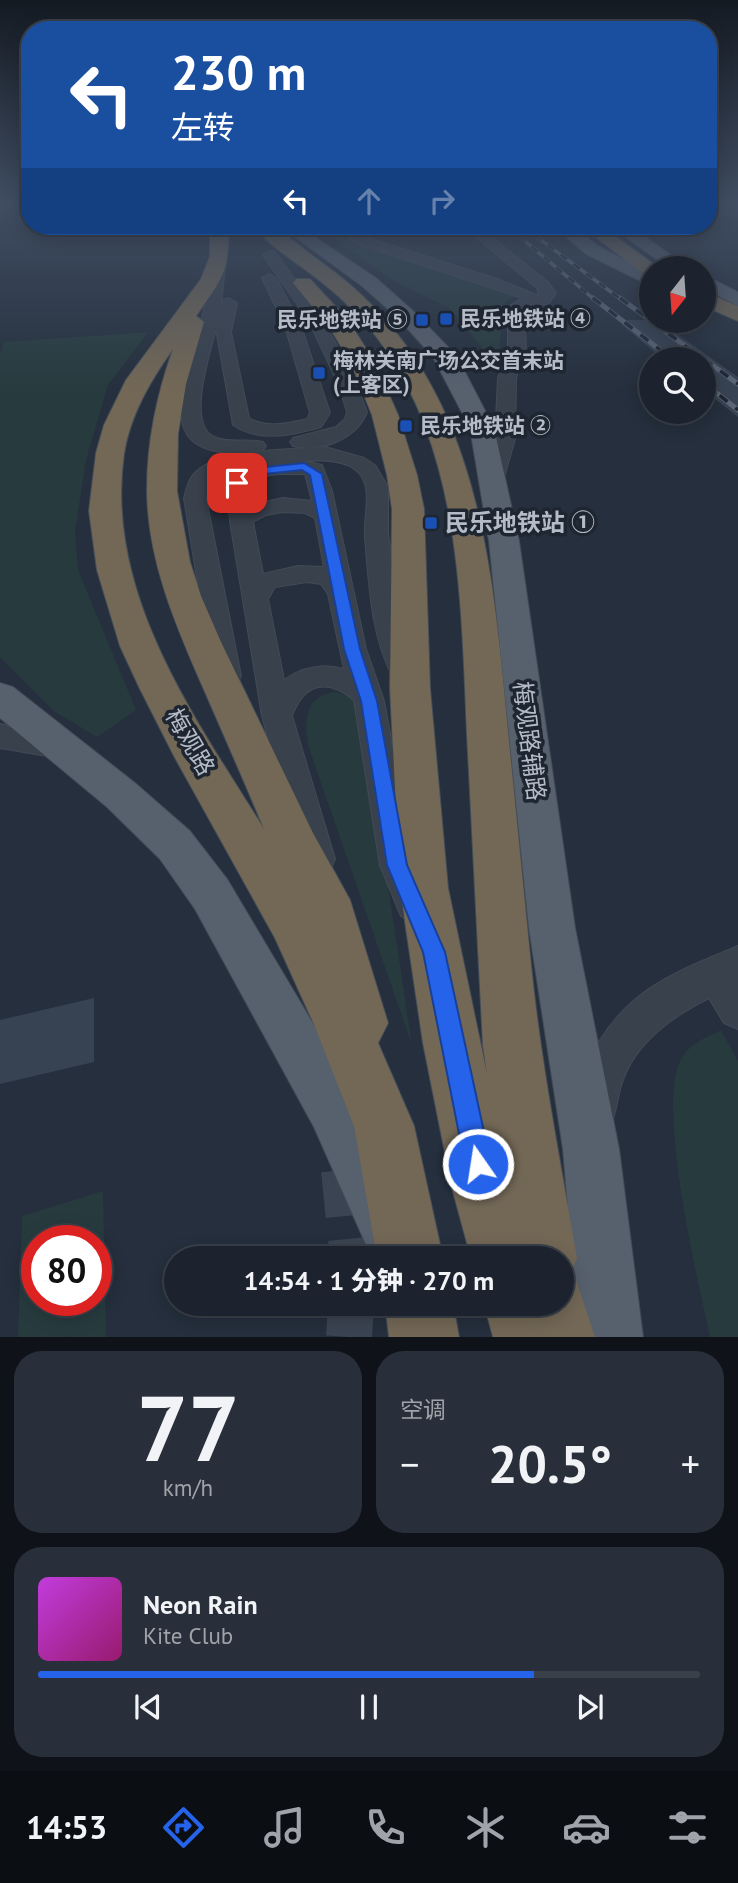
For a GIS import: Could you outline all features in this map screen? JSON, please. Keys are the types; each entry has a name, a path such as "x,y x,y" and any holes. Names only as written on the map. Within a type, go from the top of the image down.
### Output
{"highway":[{"path":"213,265 211,279 176,374 167,409 162,491 173,562 183,596 236,716 296,848 332,918 352,986 384,1126"},
{"path":"293,265 294,274 340,325 363,363 385,415 402,475 408,509 410,688 424,888 451,1043 484,1188 501,1246"},
{"path":"319,265 377,323 391,341 428,405 445,445 455,481 475,576 511,1046 542,1246"},
{"name":"梅观路","path":"211,279 138,380 118,425 110,453 105,511 114,570 139,646 159,687 189,744 293,921 335,1009 384,1126 408,1246"},
{"path":"716,307 738,315"},
{"path":"421,1316 424,1337"},
{"path":"522,1316 528,1337"},
{"path":"555,1316 560,1337"}],"main road":[{"name":"梅观路辅路","path":"342,265 369,282 405,314 441,353 474,408 482,428 504,541 552,928 591,1149 611,1337"},
{"path":"620,265 639,274"},
{"path":"716,288 738,300"},
{"path":"716,310 738,324"},
{"path":"0,697 121,795 175,845 211,894 333,1108 396,1246"}],"street":[{"path":"267,265 269,279 293,326 320,413 314,423 305,425 254,429 240,421 223,332 230,285 211,279 212,311 196,373 191,422 194,431 207,441 239,447 303,442 334,436 351,427 356,418 357,412 348,383 317,321 299,265"},
{"path":"440,265 530,296 536,301"},
{"path":"494,479 505,439 507,378 517,346 516,307 548,297 547,290 517,265"},
{"path":"236,716 210,595 195,498 199,482 206,474 216,467 238,461 325,453 346,457 368,469 377,487 376,534 388,634 410,688"},
{"path":"332,918 277,716 255,598 236,488 240,478 252,472 298,467 314,470 327,516 340,593 358,673 367,694 386,790 397,865 434,952"},
{"path":"242,521 247,514 257,509 303,505 319,508 327,516"},
{"path":"255,598 266,581 313,575 328,577 334,581 340,593"},
{"path":"277,716 288,692 298,682 314,677 345,678 367,694"},
{"path":"0,736 59,746"},
{"path":"591,1149 597,1094 613,1050 641,1017 680,992 727,970 738,1009"}],"green space":[{"path":"372,265 431,265 518,295 505,302 499,349 502,372 449,308 394,281"},
{"path":"148,332 108,385 86,460 75,532 78,570 136,710 97,737 54,711 0,657 0,355 4,342"},
{"path":"336,692 360,700 412,1045 308,745 306,726 312,703 326,694"},
{"path":"721,1030 738,1061 738,1337 710,1337 689,1238 673,1117 674,1085 680,1061 692,1046"},
{"path":"103,1191 104,1225 22,1225 22,1216"},
{"path":"21,1246 21,1316 106,1316 106,1337 18,1337"}],"building":[{"path":"626,320 639,320 639,333 675,333 695,347 649,347 621,324 630,323"},
{"path":"716,362 738,377 738,417 716,400"},
{"path":"94,998 94,1062 0,1084 0,1020"}],"tunnel":[{"path":"344,1170 352,1246"},
{"path":"349,1337 350,1316"}],"railway":[{"path":"554,265 595,300"},
{"path":"575,265 622,300"},
{"path":"593,298 656,347"},
{"path":"620,298 687,347"},
{"path":"716,368 738,384"},
{"path":"716,393 738,410"}],"place":[{"name":"民乐地铁站 ④","path":"446,319"},
{"name":"民乐地铁站 ⑤","path":"422,320"},
{"name":"梅林关南广场公交首末站 (上客区)","path":"319,373"},
{"name":"民乐地铁站 ②","path":"406,426"},
{"name":"民乐地铁站 ①","path":"431,523"}],"route":[{"path":"237,483 240,478 252,472 304,467 314,470 316,474 327,516 335,572 352,649 369,701 397,865 434,952 478,1164"}]}
